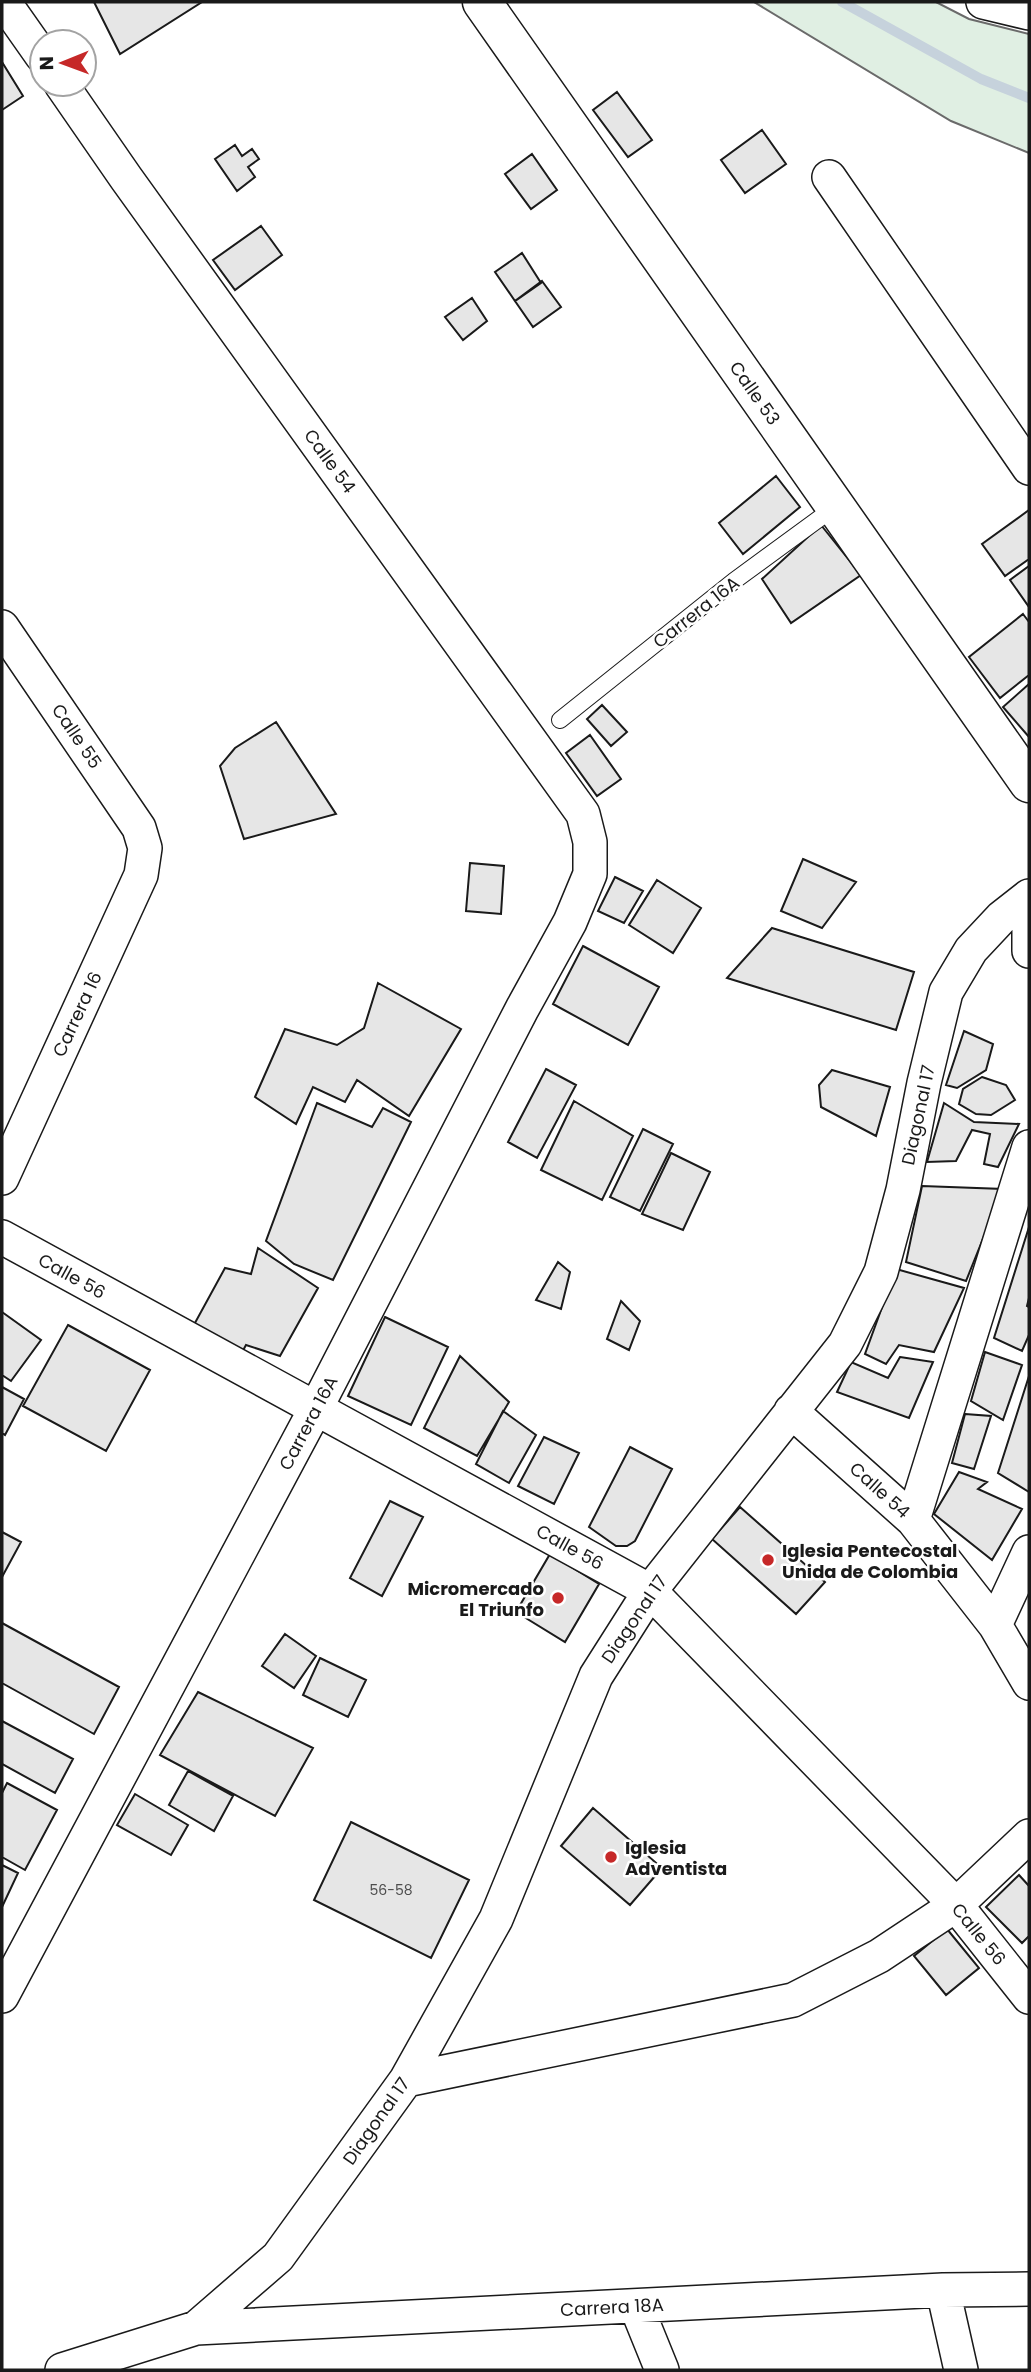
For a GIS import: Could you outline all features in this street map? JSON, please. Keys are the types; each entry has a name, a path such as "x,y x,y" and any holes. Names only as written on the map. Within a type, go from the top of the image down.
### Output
{"street":[{"path":"4,2 28,36"},
{"name":"Calle 53","path":"482,2 1029,783"},
{"path":"983,2 1029,13"},
{"name":"Calle 54","path":"71,98 583,814 590,842"},
{"path":"829,177 1029,468"},
{"name":"Calle 55","path":"2,627 139,828 145,848"},
{"name":"Carrera 16A","path":"2,1996 316,1408 522,1009 570,922 590,874 590,842"},
{"name":"Carrera 16","path":"2,1178 141,875 145,848"},
{"name":"Diagonal 17","path":"195,2328 278,2257 406,2080 496,1919 596,1676 650,1591 845,1343 881,1272 903,1190 924,1083 946,992 971,950 1002,918 1029,896"},
{"path":"1029,919 1029,951"},
{"path":"913,1520 1029,1147"},
{"name":"Calle 56","path":"2,1237 650,1591 956,1905 1029,1997"},
{"name":"Calle 54","path":"791,1411 913,1520 995,1625 1029,1683"},
{"path":"995,1625 1029,1552"},
{"path":"406,2080 793,2000 879,1956 956,1905 1029,1836"},
{"name":"Carrera 18A","path":"195,2328 943,2290 1029,2289"},
{"path":"943,2290 961,2370"},
{"path":"636,2306 662,2370"},
{"path":"62,2370 195,2328"}],"lane":[{"name":"Carrera 16A","path":"560,720 734,580 835,507"}],"green space":[{"path":"754,2 936,2 969,19 1029,34 1029,153 951,121"}],"building":[{"path":"94,2 202,2 120,54"},
{"path":"2,62 23,96 2,110"},
{"path":"617,92 652,140 628,157 593,110"},
{"path":"762,130 786,164 745,193 721,160"},
{"path":"235,145 242,156 252,149 259,159 248,167 255,177 237,191 215,159"},
{"path":"532,154 557,190 531,209 505,174"},
{"path":"261,226 282,255 235,290 213,260"},
{"path":"522,253 541,283 515,301 495,272"},
{"path":"542,281 561,307 533,327 515,301"},
{"path":"472,298 487,321 463,340 445,317"},
{"path":"776,476 800,507 743,554 719,523"},
{"path":"1029,510 1029,559 1005,576 982,544"},
{"path":"821,525 861,575 791,623 762,579"},
{"path":"1029,566 1029,607 1010,580"},
{"path":"1023,614 1029,622 1029,675 1000,698 969,657"},
{"path":"1029,684 1029,737 1003,707"},
{"path":"602,705 627,732 611,746 587,719"},
{"path":"276,722 336,814 244,839 220,766 235,748"},
{"path":"590,735 621,779 597,796 566,753"},
{"path":"803,859 856,882 822,928 781,911"},
{"path":"470,863 504,866 501,914 466,911"},
{"path":"615,877 643,891 624,923 598,911"},
{"path":"657,880 701,908 673,953 629,925"},
{"path":"772,928 914,972 896,1030 727,978"},
{"path":"583,946 659,987 628,1045 553,1004"},
{"path":"378,983 461,1029 409,1116 357,1080 345,1102 313,1087 296,1124 255,1097 285,1029 337,1045 364,1028"},
{"path":"964,1031 993,1044 986,1070 957,1088 946,1085"},
{"path":"546,1069 576,1085 537,1158 508,1142"},
{"path":"832,1070 890,1087 876,1136 821,1107 819,1085"},
{"path":"982,1077 1006,1085 1015,1100 991,1115 976,1114 959,1104 963,1089"},
{"path":"574,1101 633,1136 602,1200 541,1170"},
{"path":"317,1103 372,1127 383,1108 411,1122 333,1280 294,1264 266,1241"},
{"path":"944,1103 974,1122 1019,1124 998,1167 984,1164 990,1134 972,1130 956,1161 927,1162"},
{"path":"643,1129 673,1144 640,1211 610,1197"},
{"path":"671,1153 710,1172 683,1230 642,1214"},
{"path":"922,1186 1003,1189 966,1281 906,1262"},
{"path":"1029,1227 1029,1335 1022,1351 994,1338"},
{"path":"258,1248 318,1288 280,1356 246,1345 240,1356 190,1332 225,1268 251,1274"},
{"path":"558,1262 570,1272 561,1309 536,1300"},
{"path":"896,1269 964,1288 934,1352 899,1345 886,1364 865,1354"},
{"path":"621,1301 640,1321 629,1350 607,1339"},
{"path":"2,1312 41,1340 11,1381 2,1375"},
{"path":"385,1317 448,1347 411,1425 348,1396"},
{"path":"68,1325 150,1370 106,1451 23,1406"},
{"path":"985,1352 1022,1365 1003,1420 971,1401"},
{"path":"460,1356 509,1402 477,1456 424,1428"},
{"path":"900,1357 933,1362 909,1418 837,1392 851,1362 888,1378"},
{"path":"1029,1376 1029,1492 998,1473"},
{"path":"2,1387 24,1399 5,1435 2,1433"},
{"path":"503,1411 536,1435 509,1483 476,1464"},
{"path":"965,1414 991,1416 974,1469 952,1463"},
{"path":"544,1437 579,1453 554,1504 518,1486"},
{"path":"630,1447 672,1469 635,1541 627,1546 616,1546 589,1527"},
{"path":"959,1472 987,1482 978,1489 1022,1509 992,1560 934,1514"},
{"path":"390,1501 423,1517 382,1596 350,1578"},
{"name":"Iglesia Pentecostal Unida de Colombia","path":"740,1507 825,1582 796,1614 712,1539"},
{"path":"2,1532 21,1542 2,1577"},
{"name":"Micromercado El Triunfo","path":"550,1554 599,1584 565,1642 516,1612"},
{"path":"2,1623 119,1687 94,1734 2,1683"},
{"path":"285,1634 316,1656 294,1688 262,1666"},
{"path":"320,1658 366,1680 348,1717 303,1695"},
{"path":"198,1692 313,1748 275,1816 160,1755"},
{"path":"2,1721 73,1759 55,1793 2,1764"},
{"path":"188,1771 233,1796 214,1831 169,1805"},
{"path":"7,1783 57,1810 25,1870 2,1857 2,1793"},
{"path":"135,1794 188,1825 171,1855 117,1825"},
{"name":"Iglesia Adventista","path":"593,1808 662,1868 630,1905 561,1846"},
{"path":"351,1822 469,1880 431,1958 314,1900"},
{"path":"2,1865 18,1873 2,1907"},
{"path":"1019,1875 1029,1886 1029,1936 1022,1943 986,1907"},
{"path":"947,1929 979,1968 946,1995 914,1956"}],"waterway":[{"path":"842,2 981,79 1029,98"}],"place":[{"name":"Iglesia Pentecostal Unida de Colombia","path":"768,1560"},
{"name":"Micromercado El Triunfo","path":"558,1598"},
{"name":"Iglesia Adventista","path":"611,1857"}]}
